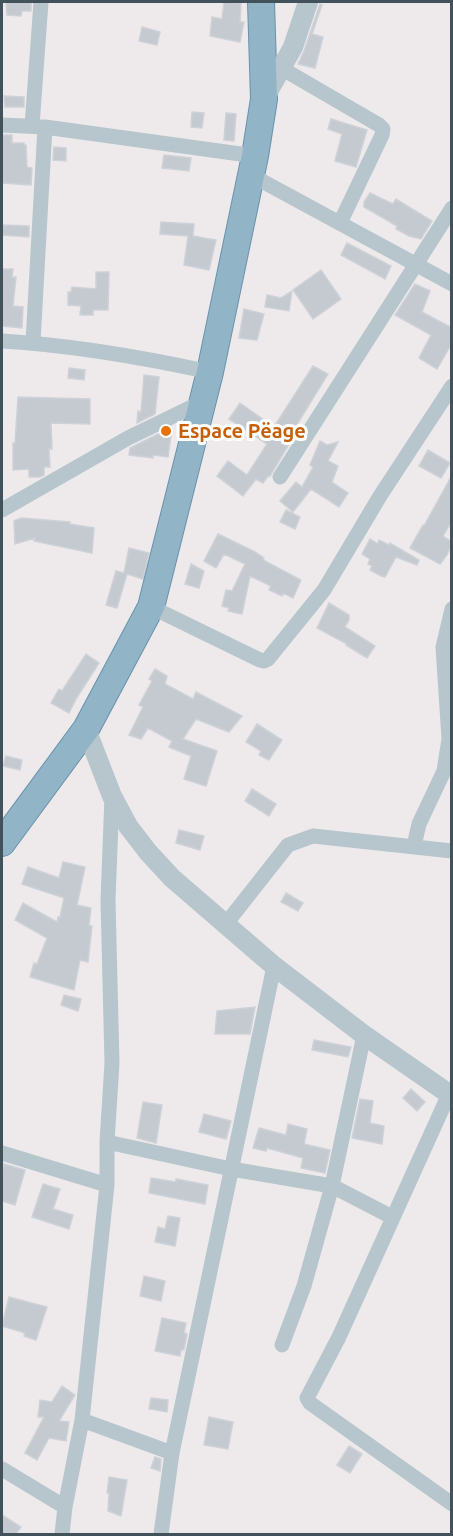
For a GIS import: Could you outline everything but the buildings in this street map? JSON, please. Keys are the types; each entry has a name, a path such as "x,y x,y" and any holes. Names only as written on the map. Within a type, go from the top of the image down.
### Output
{"highway":[{"path":"2,843 86,729 151,607 210,372 253,165 264,99 261,2"}],"street":[{"path":"33,342 41,2"},
{"path":"264,99 293,47 308,2"},
{"path":"281,68 383,129 340,223"},
{"path":"2,125 39,127 253,165 340,223 452,284"},
{"path":"280,477 452,208"},
{"path":"2,341 33,342 156,360 210,372"},
{"path":"151,607 260,660 268,659 324,590 380,496 452,386"},
{"path":"2,510 128,438 202,402"},
{"path":"414,846 418,824 444,771 449,739 443,647 452,609"},
{"path":"86,729 112,796 128,826 147,852 172,878 274,966 364,1035 450,1095 392,1217 339,1337 308,1398 310,1403 452,1504"},
{"path":"62,1534 82,1420 107,1185 106,1142 112,1063 108,900 112,796"},
{"path":"225,925 288,845 313,836 452,851"},
{"path":"160,1534 171,1453 274,966"},
{"path":"282,1345 304,1286 332,1186 364,1035"},
{"path":"106,1142 231,1169 332,1186 392,1217"},
{"path":"2,1153 107,1185"},
{"path":"82,1420 171,1453"},
{"path":"2,1469 65,1507"}],"place":[{"name":"Espace Pëage","path":"166,431"}]}
